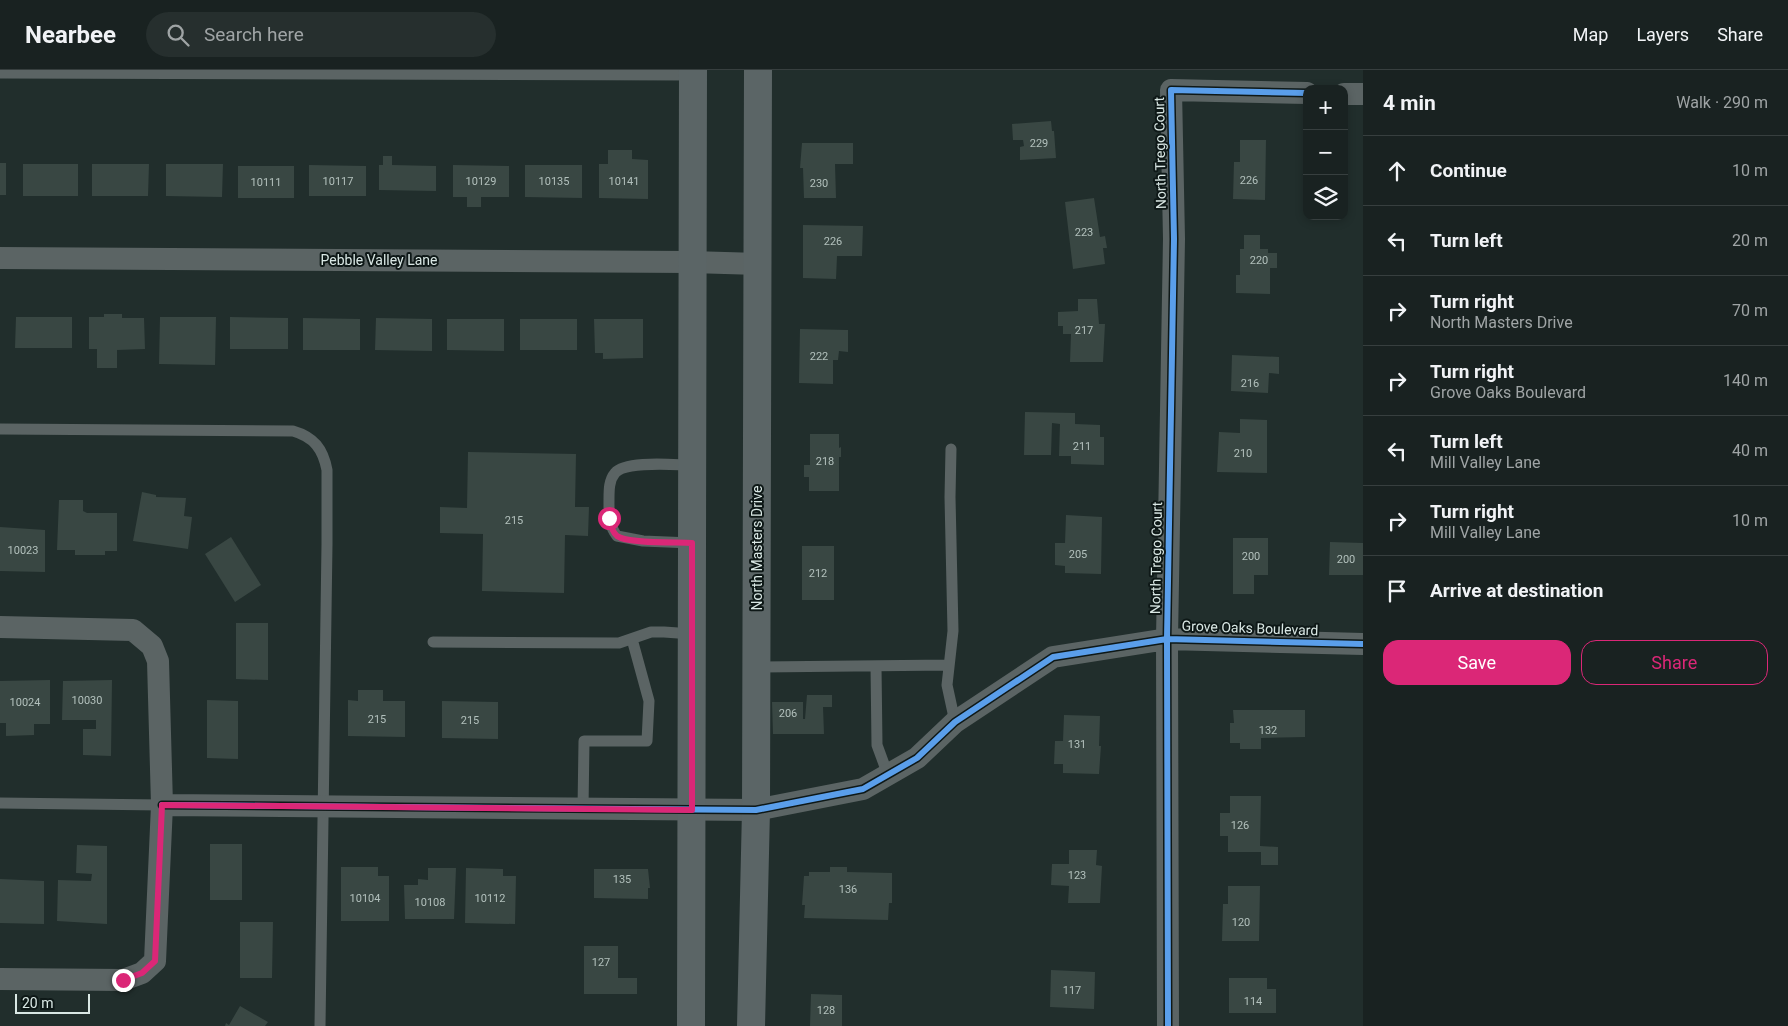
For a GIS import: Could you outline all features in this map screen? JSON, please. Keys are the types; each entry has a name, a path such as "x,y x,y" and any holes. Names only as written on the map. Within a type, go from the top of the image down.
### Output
{"main road":[{"name":"North Masters Drive","path":"751,1026 756,810 759,264 758,70"},
{"path":"690,1026 692,810 692,73"}],"street":[{"name":"North Trego Court","path":"1168,1026 1167,639 1174,239 1172,90 1303,93"},
{"path":"1348,94 1363,94"},
{"name":"Pebble Valley Lane","path":"0,258 759,264"},
{"path":"0,627 133,630 152,646 158,662 162,805 155,961 142,973 123,980 0,979"},
{"name":"Grove Oaks Boulevard","path":"162,805 756,810 863,789 917,758 955,722 1053,657 1167,639 1363,644"}],"lane":[{"path":"0,73 692,73"},
{"path":"0,429 293,431 313,440 320,449 325,459 327,470 320,1026"},
{"path":"950,449 953,631 947,685 955,722"},
{"path":"692,465 626,467 616,472 611,480 609,491 609,518 617,536 644,541 692,543"},
{"path":"433,642 619,643 651,632 692,634"},
{"path":"583,809 584,741 647,741 649,701 634,654 632,639"},
{"path":"757,667 949,665"},
{"path":"876,666 877,745 888,775"},
{"path":"0,803 162,805"}],"building":[{"path":"1051,121 1052,131 1054,131 1056,158 1020,160 1020,147 1024,146 1023,140 1013,140 1012,124"},
{"path":"1240,140 1266,140 1265,200 1233,199 1234,162 1240,162"},
{"path":"802,143 853,143 853,164 835,164 836,198 804,198 803,168 800,168"},
{"path":"608,150 632,150 632,159 648,160 648,199 599,198 599,164 608,164"},
{"path":"383,156 392,156 392,165 436,166 436,191 379,190 379,165 383,165"},
{"path":"0,163 6,163 6,195 0,195"},
{"path":"23,164 78,164 78,196 23,196"},
{"path":"92,164 149,164 148,196 92,196"},
{"path":"166,164 223,164 222,197 166,196"},
{"path":"309,165 366,166 366,196 309,196"},
{"path":"453,165 509,166 509,197 481,197 481,207 467,207 467,197 453,197"},
{"path":"525,165 582,165 582,198 525,197"},
{"path":"238,166 294,166 294,198 238,198"},
{"path":"1094,198 1100,237 1105,236 1107,248 1103,248 1105,264 1073,269 1065,202"},
{"path":"803,225 863,226 862,256 837,256 836,279 803,278"},
{"path":"1244,235 1260,235 1260,249 1268,249 1268,253 1277,253 1277,268 1270,268 1270,294 1236,293 1236,275 1240,275 1240,249 1244,249"},
{"path":"1078,299 1097,299 1099,324 1105,324 1103,362 1070,362 1071,334 1063,334 1063,326 1058,326 1058,312 1078,311"},
{"path":"104,314 122,314 122,318 144,318 145,349 117,350 117,368 97,368 97,349 89,349 89,317 104,317"},
{"path":"16,317 72,317 72,348 15,348"},
{"path":"160,317 216,317 215,365 159,364"},
{"path":"230,317 288,318 288,349 230,349"},
{"path":"303,318 360,319 360,350 303,350"},
{"path":"376,318 432,319 432,351 375,350"},
{"path":"447,319 504,319 504,351 447,350"},
{"path":"520,319 577,319 577,350 520,350"},
{"path":"594,319 643,319 643,358 603,359 603,353 595,353"},
{"path":"800,329 848,330 848,352 839,351 838,360 833,360 833,384 799,383"},
{"path":"1232,355 1279,357 1279,374 1269,373 1268,393 1231,391"},
{"path":"1025,412 1075,413 1075,424 1100,425 1100,437 1104,437 1104,465 1071,464 1071,456 1059,456 1060,424 1052,423 1051,455 1024,455"},
{"path":"1240,419 1267,420 1267,473 1217,472 1219,432 1240,433"},
{"path":"810,434 839,434 841,457 839,457 839,491 809,491 809,477 804,477 804,465 810,465"},
{"path":"468,452 576,454 575,507 589,507 588,536 565,535 564,593 482,591 483,534 440,533 440,507 467,508"},
{"path":"142,492 156,495 156,497 186,498 184,516 192,517 188,549 133,541"},
{"path":"59,500 83,500 83,511 87,513 117,513 117,551 105,551 105,555 75,555 75,550 57,550"},
{"path":"1066,515 1102,517 1101,574 1065,573 1065,566 1055,565 1055,543 1065,543"},
{"path":"0,527 45,530 45,572 0,571"},
{"path":"231,537 261,585 235,602 205,554"},
{"path":"1233,538 1268,538 1268,575 1254,575 1254,594 1233,594"},
{"path":"1330,542 1363,543 1363,575 1329,575"},
{"path":"802,546 834,546 834,600 802,600"},
{"path":"236,623 268,623 268,680 236,679"},
{"path":"50,680 50,724 34,724 34,735 6,736 6,723 0,723 0,681"},
{"path":"112,680 111,756 83,755 83,729 96,729 96,720 62,720 63,681"},
{"path":"358,690 383,690 383,701 405,701 405,737 348,736 348,700 358,701"},
{"path":"807,695 832,695 832,707 823,707 824,734 773,734 772,702 803,702 803,719 805,719"},
{"path":"207,700 238,701 238,759 207,758"},
{"path":"442,701 498,702 498,739 442,738"},
{"path":"1233,710 1305,710 1305,737 1261,738 1261,749 1240,749 1240,743 1230,743 1230,723 1234,723"},
{"path":"1064,715 1100,716 1099,746 1101,746 1099,774 1063,773 1063,764 1054,764 1055,741 1063,741"},
{"path":"1230,796 1261,796 1260,846 1278,847 1278,865 1261,865 1261,852 1228,852 1228,836 1220,836 1220,813 1230,813"},
{"path":"210,844 242,844 242,900 210,900"},
{"path":"77,845 107,846 107,924 57,921 58,880 91,881 92,874 76,873"},
{"path":"1069,850 1097,850 1096,865 1102,866 1100,903 1068,903 1069,886 1051,885 1052,864 1069,864"},
{"path":"341,867 378,867 378,876 389,876 389,921 341,921"},
{"path":"830,867 847,867 847,872 892,873 892,903 889,903 888,920 804,918 805,905 802,905 804,876 809,876 809,872 830,872"},
{"path":"428,868 456,868 454,919 405,919 404,885 418,885 418,879 428,880"},
{"path":"466,868 503,869 503,876 516,876 515,924 465,923"},
{"path":"594,869 648,869 650,888 648,888 648,899 594,898"},
{"path":"0,879 44,881 44,924 0,923"},
{"path":"1228,886 1260,886 1259,941 1222,941 1223,904 1228,904"},
{"path":"240,922 273,922 272,978 240,978"},
{"path":"584,946 618,946 618,978 637,978 637,994 584,994"},
{"path":"1051,970 1095,972 1094,1009 1050,1007"},
{"path":"1229,978 1267,978 1267,989 1276,989 1276,1013 1229,1013"},
{"path":"811,994 842,995 842,1026 810,1026"},
{"path":"240,1006 268,1022 265,1026 225,1026 226,1023 229,1025"}],"cycle path":[{"path":"1168,1026 1167,639 1174,239 1171,90 1303,93"},
{"path":"162,805 756,810 863,789 917,758 955,722 1053,657 1167,639 1363,644"}],"route":[{"path":"123,980 142,973 155,961 162,805 692,810 692,543 623,538 617,536 609,518"}]}
